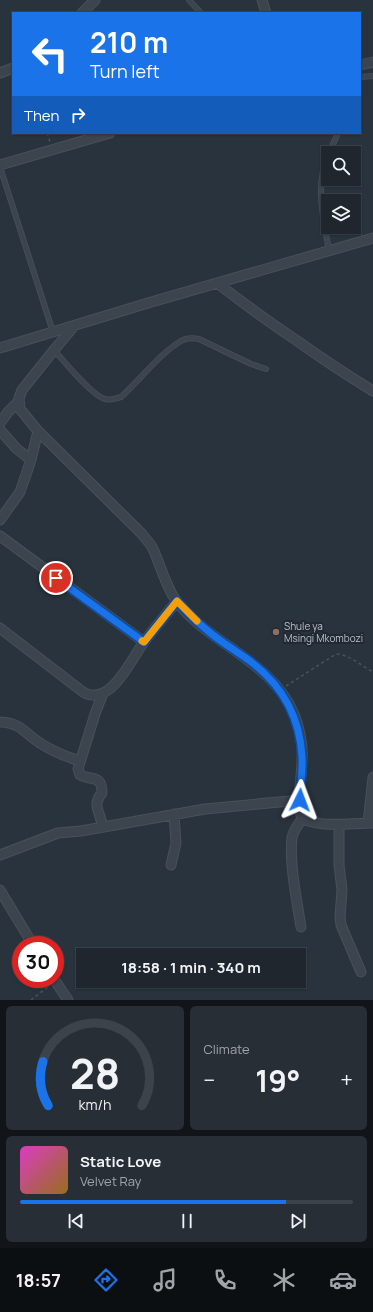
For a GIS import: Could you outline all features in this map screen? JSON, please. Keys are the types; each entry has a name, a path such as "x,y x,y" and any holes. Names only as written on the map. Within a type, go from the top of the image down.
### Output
{"street":[{"path":"83,12 95,0"},
{"path":"262,0 266,12"},
{"path":"361,65 373,62"},
{"path":"0,73 12,68"},
{"path":"0,166 107,134"},
{"path":"0,348 373,238"},
{"path":"217,283 283,332 373,390"},
{"path":"0,423 18,402 22,390 75,325"},
{"path":"18,402 23,414 38,430 141,533 151,546 163,576 177,601 208,631 269,677 279,690 294,714 298,729 303,758 299,810 302,819"},
{"path":"0,430 16,448 31,460"},
{"path":"0,520 20,492 31,460 38,430"},
{"path":"0,536 144,642"},
{"path":"0,628 83,692 88,695 95,695 110,689 117,681 144,642 177,601"},
{"path":"102,826 101,817 96,804 97,798 102,792 101,784 98,780 80,774 78,769 103,693"},
{"path":"0,722 9,722 17,725 26,730 40,743 80,761"},
{"path":"302,819 321,824 370,823 373,777"},
{"path":"0,855 58,833 80,831 205,808 300,800"},
{"path":"171,864 176,844 174,814"},
{"path":"301,927 295,887 292,836 302,819"},
{"path":"339,824 339,865 342,890 340,917 341,925 362,972"},
{"path":"0,890 28,936"},
{"path":"60,988 68,1000"}],"lane":[{"path":"189,0 200,12"},
{"path":"361,77 373,76"},
{"path":"332,146 338,134"},
{"path":"0,166 53,332"},
{"path":"321,186 324,225 329,250"},
{"path":"54,350 86,384 100,397 106,400 121,397 165,354 181,341 190,338 199,339 251,364 266,369"}],"path":[{"path":"279,690 336,654 341,654 373,672"},
{"path":"31,1000 46,988"}],"slow traffic":[{"path":"142,641 144,642 177,601 197,621"}],"place":[{"name":"Shule ya Msingi Mkombozi","path":"276,632"}],"route":[{"path":"56,578 144,642 177,601 208,631 269,677 294,714 298,729 303,758 300,800"}]}
